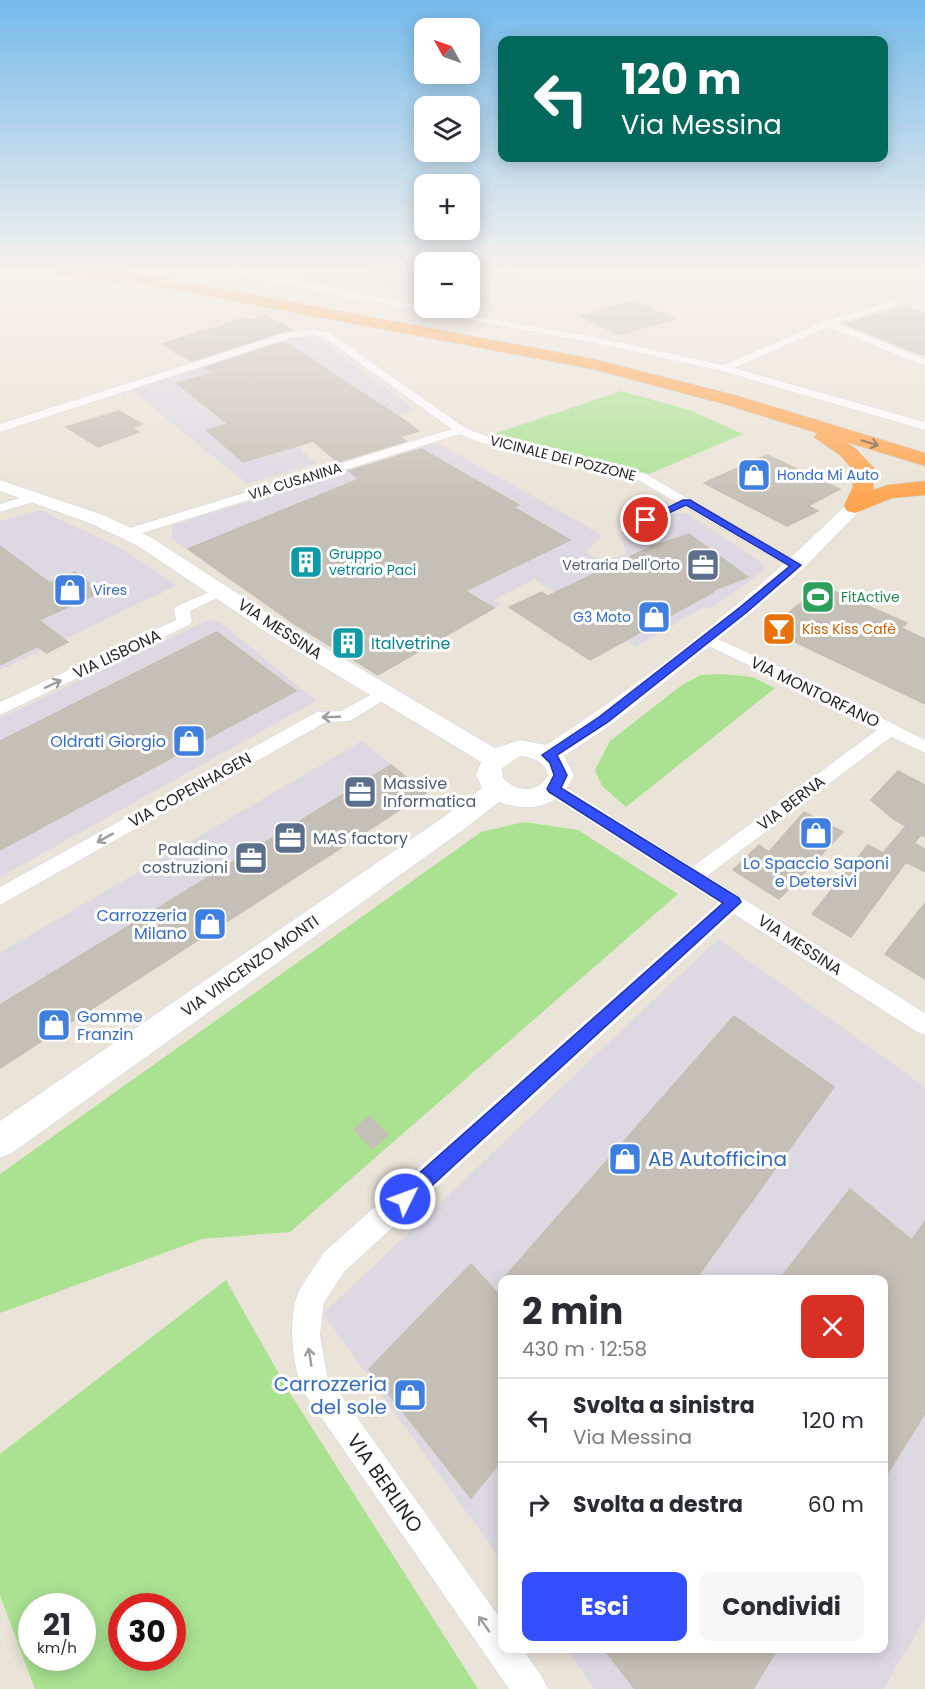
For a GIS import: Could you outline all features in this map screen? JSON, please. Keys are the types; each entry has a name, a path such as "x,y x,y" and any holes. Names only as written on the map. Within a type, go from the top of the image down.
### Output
{"highway":[{"path":"520,349 594,364 731,400 925,460"},
{"path":"572,349 631,361 753,392 925,446"},
{"path":"731,400 742,410 826,438 848,452 863,468 864,487 855,506"},
{"path":"855,506 888,492 925,488"}],"street":[{"name":"VICINALE DEI POZZONE","path":"0,428 245,349"},
{"name":"VICINALE DEI POZZONE","path":"346,349 462,430 485,440 642,477 796,565"},
{"path":"636,349 724,368 925,426"},
{"path":"724,368 768,349"},
{"path":"891,349 925,363"},
{"name":"VIA CUSANINA","path":"128,533 462,430"},
{"name":"VIA MESSINA","path":"0,485 128,533 160,550 277,629 495,759"},
{"path":"0,508 35,497"},
{"path":"626,529 687,501"},
{"path":"548,755 603,719 704,638 743,610 796,565 855,506"},
{"name":"VIA LISBONA","path":"0,709 184,622 182,609 221,591"},
{"name":"VIA MONTORFANO","path":"704,638 925,747"},
{"name":"VIA COPENHAGEN","path":"0,897 323,716 344,717 382,693"},
{"name":"VIA BERNA","path":"692,878 890,729"},
{"path":"520,748 548,755 555,761 561,775 554,789 533,798 514,797 498,789 489,774 490,766 502,753 520,748"},
{"name":"VIA VINCENZO MONTI","path":"0,1141 444,830 498,789"},
{"name":"VIA MESSINA","path":"554,789 925,1025"},
{"name":"VIA BERLINO","path":"498,1644 313,1381 306,1334 310,1299 334,1262 734,902"},
{"name":"VIA BERLINO","path":"505,1653 530,1689"}],"shaded area":[{"path":"255,349 333,349 416,410 298,446 316,464 247,484 130,389"},
{"path":"437,443 597,532 601,537 585,552 602,561 626,554 621,537 667,514 676,513 687,514 762,563 763,571 710,609 705,606 636,647 535,579 493,600 500,605 378,675 255,594 235,584 171,538 173,525"},
{"path":"40,510 120,548 177,585 0,670 0,521"},
{"path":"208,620 220,622 316,701 0,877 0,718"},
{"path":"362,741 426,793 0,1068 0,953"},
{"path":"718,939 925,1087 925,1619 883,1689 595,1689 569,1653 888,1653 888,1275 498,1275 498,1555 323,1314"}],"green space":[{"path":"621,391 689,410 743,434 649,474 506,440 494,434"},
{"path":"722,674 752,677 775,688 626,807 602,786 595,770 610,741 682,685 701,675"},
{"path":"524,822 578,830 678,894 290,1232 202,1239 0,1313 0,1174 481,832"},
{"path":"226,1280 288,1390 478,1689 35,1689 28,1671 96,1671 96,1593 18,1593 18,1643 0,1595 0,1454"}],"building":[{"path":"170,349 229,349 191,361"},
{"path":"263,349 294,349 419,431 399,437 406,441 338,462 313,441 243,462 207,430 228,424 177,383 214,373 205,368"},
{"path":"907,349 925,349 925,354"},
{"path":"119,411 142,424 132,428 139,432 98,447 66,427"},
{"path":"421,449 519,505 513,507 570,540 465,591 494,608 378,675 296,625 188,549 359,479 349,471"},
{"path":"767,455 840,489 808,506 818,511 787,526 704,483"},
{"path":"689,534 748,577 711,591 713,592 590,660 509,607 542,592 548,596 648,548"},
{"path":"0,546 50,583 75,572 101,592 39,620 68,642 46,653 38,646 0,665"},
{"path":"822,586 907,623 901,628 925,639 925,704 768,629"},
{"path":"217,632 296,691 0,850 0,741"},
{"path":"391,765 426,793 0,1068 0,1005"},
{"path":"898,771 925,785 925,837 921,835 914,843 925,849 925,872 906,862 851,937 812,914 868,845 883,853 906,826 893,819 871,800"},
{"path":"804,812 843,832 779,899 733,870 759,845 769,852"},
{"path":"925,903 925,979 885,954"},
{"path":"734,1016 834,1087 699,1275 506,1275"},
{"path":"370,1116 388,1135 372,1149 354,1129"},
{"path":"850,1189 912,1240 925,1221 925,1413 888,1473 888,1275 783,1275"},
{"path":"471,1264 498,1294 498,1465 471,1498 369,1369"},
{"path":"607,1653 775,1653 753,1689 635,1689"}],"place":[{"name":"Honda Mi Auto","path":"754,475"},
{"name":"Gruppo vetrario Paci","path":"306,562"},
{"name":"Vetraria Dell'Orto","path":"703,565"},
{"name":"Vires","path":"70,590"},
{"name":"FitActive","path":"818,597"},
{"name":"G3 Moto","path":"654,617"},
{"name":"Kiss Kiss Cafè","path":"779,629"},
{"name":"Italvetrine","path":"348,643"},
{"name":"Oldrati Giorgio","path":"189,741"},
{"name":"Massive Informatica","path":"360,792"},
{"name":"Lo Spaccio Saponi e Detersivi","path":"816,833"},
{"name":"MAS factory","path":"290,838"},
{"name":"Paladino costruzioni","path":"251,858"},
{"name":"Carrozzeria Milano","path":"210,924"},
{"name":"Gomme Franzin","path":"54,1025"},
{"name":"AB Autofficina","path":"625,1159"},
{"name":"Carrozzeria del sole","path":"410,1395"}],"route":[{"path":"405,1199 734,902 692,878 554,789 561,775 555,761 548,755 603,719 704,638 743,610 796,565 687,501 646,520"}]}
